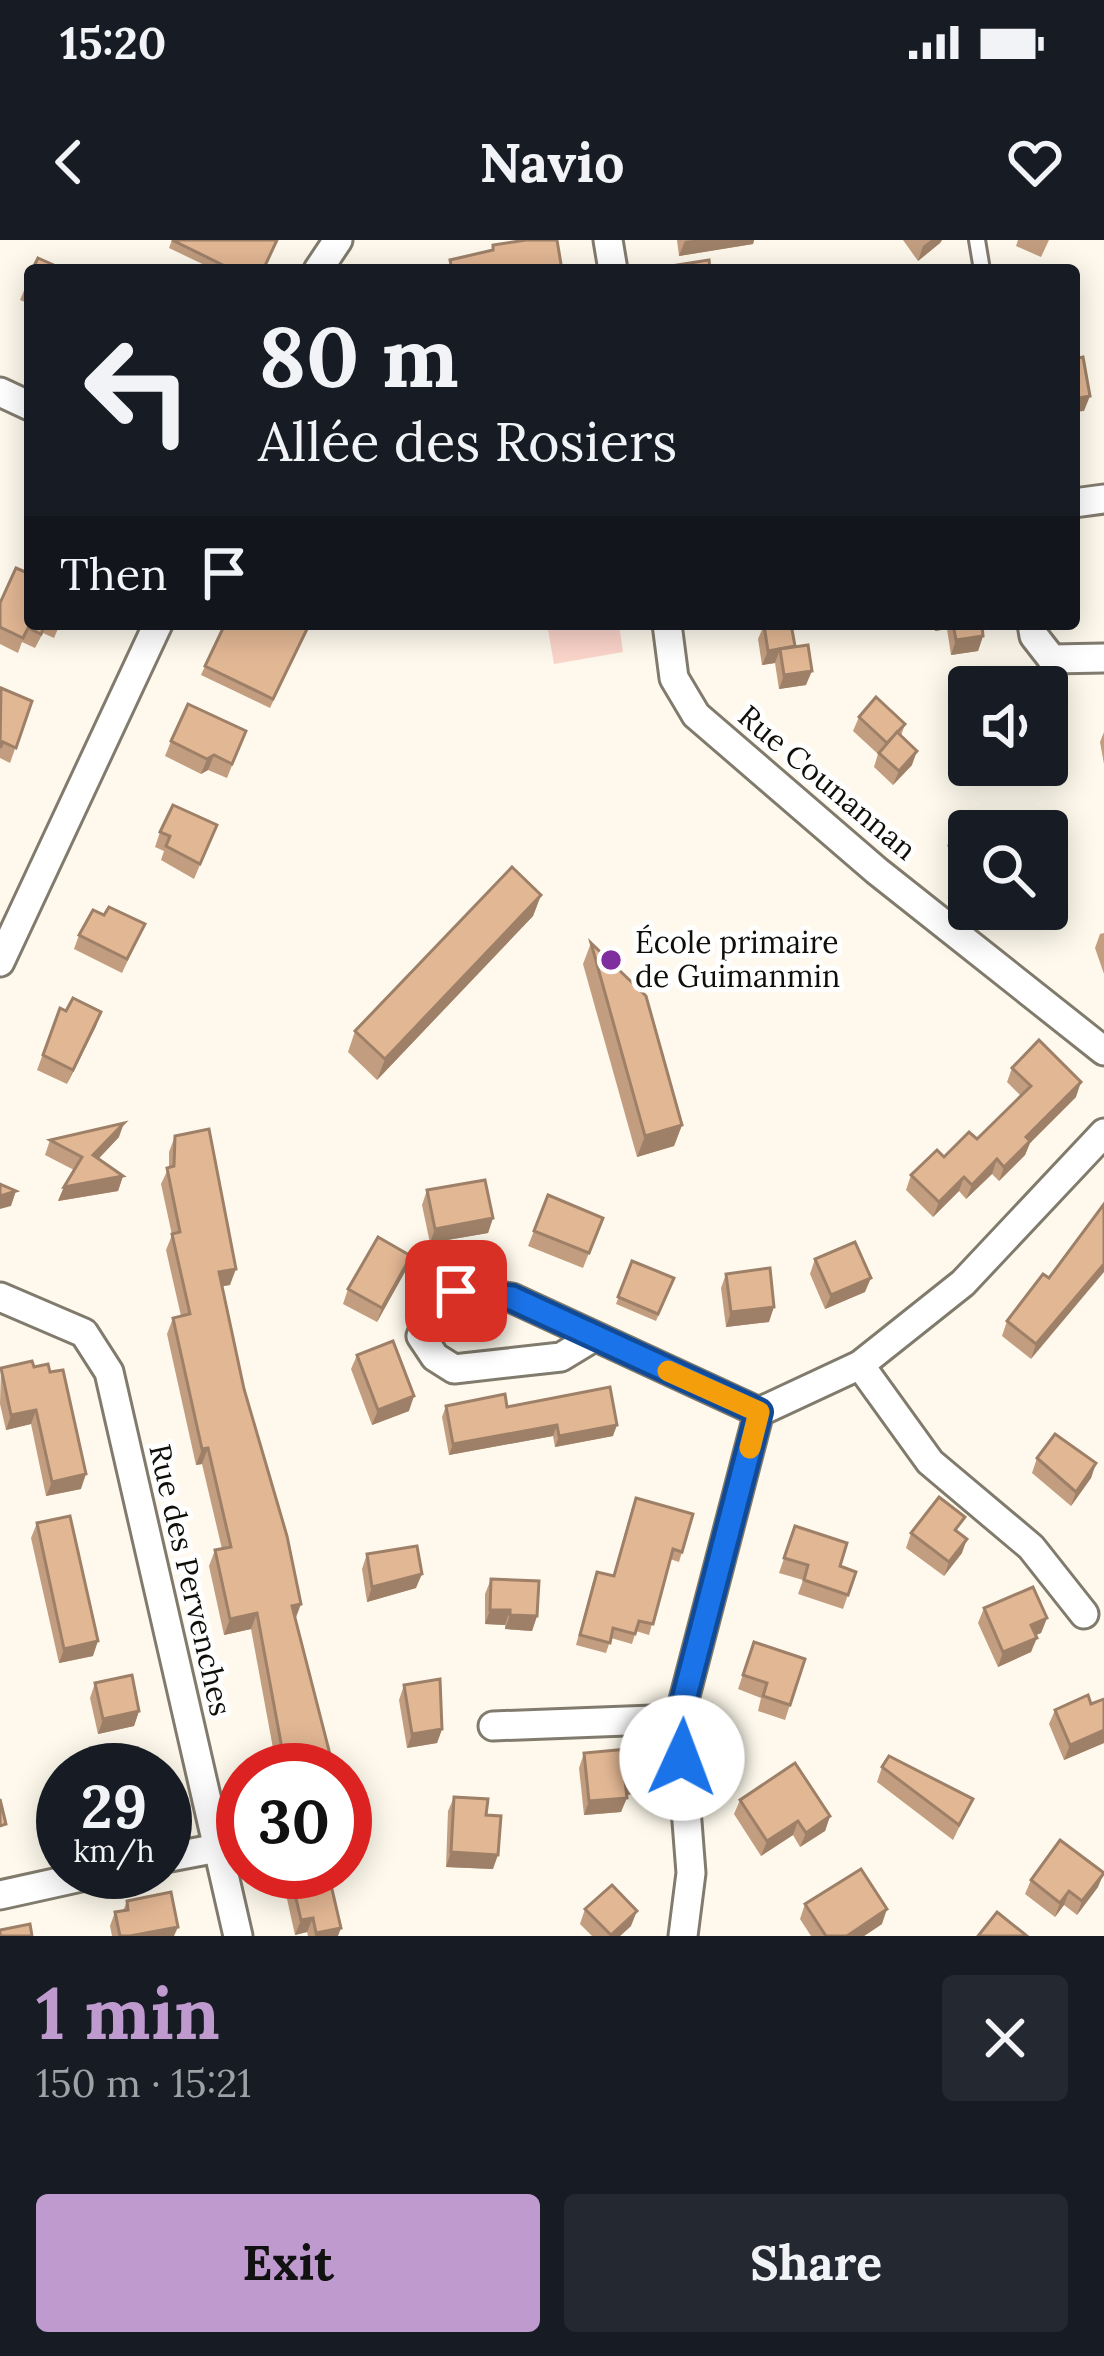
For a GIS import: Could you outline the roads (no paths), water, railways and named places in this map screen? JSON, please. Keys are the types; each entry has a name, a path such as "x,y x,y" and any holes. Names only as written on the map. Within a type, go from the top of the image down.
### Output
{"street":[{"path":"0,962 155,630"},
{"name":"Rue Counannan","path":"668,630 674,678 696,715 878,871 1104,1051"},
{"path":"1033,630 1052,659 1104,658"},
{"path":"594,1337 561,1357 454,1369 435,1357 422,1336 433,1306 456,1291 512,1298 759,1412 860,1365 963,1283 1104,1133"},
{"name":"Rue des Pervenches","path":"0,1297 84,1333 109,1372 216,1839"},
{"path":"860,1365 929,1462 1031,1547 1084,1614"},
{"path":"692,1933 679,1719 759,1412"},
{"path":"493,1726 679,1719"},
{"path":"0,1895 36,1887"},
{"name":"Rue des Pervenches","path":"230,1899 238,1936"}],"lane":[{"path":"1048,666 1052,659"}],"place":[{"name":"École primaire de Guimanmin","path":"611,960"}]}
